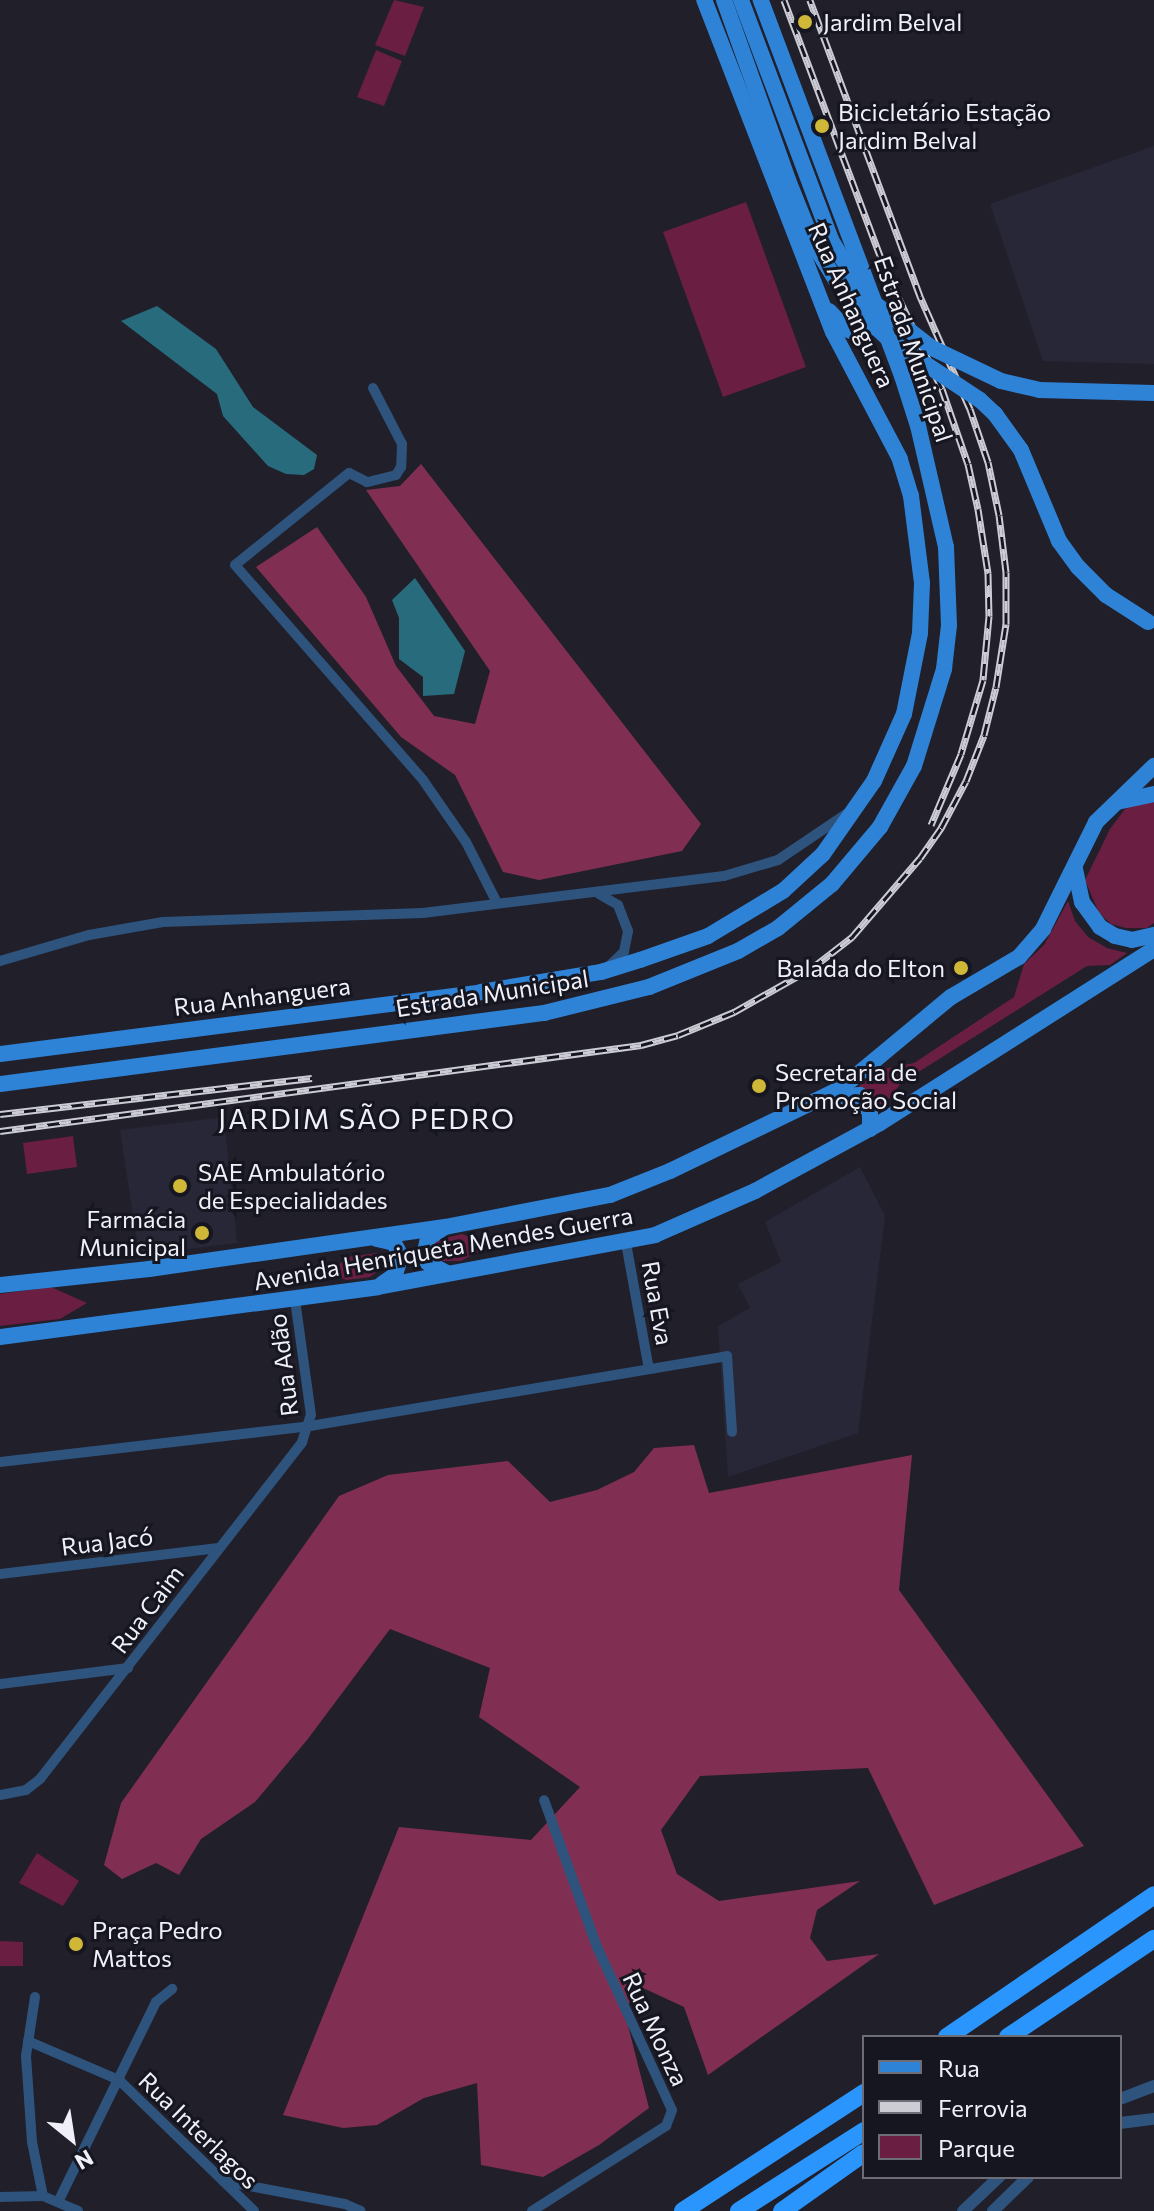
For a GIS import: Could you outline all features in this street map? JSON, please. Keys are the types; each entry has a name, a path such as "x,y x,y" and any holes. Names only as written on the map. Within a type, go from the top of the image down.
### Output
{"highway":[{"path":"950,2035 1154,1895"},
{"path":"1011,2035 1154,1939"},
{"path":"1025,2035 1075,1993"},
{"path":"683,2211 862,2094"},
{"path":"739,2211 862,2132"},
{"path":"782,2211 862,2154"}],"main road":[{"name":"Rua Anhanguera","path":"0,1054 481,992 601,972 708,936 783,891 823,854 874,781 904,714 916,656 922,583 916,523 903,467 833,332 704,0"},
{"path":"724,0 788,180 814,245 835,279 856,307 892,342 980,400 995,414 1021,450 1059,541 1078,567 1106,595 1151,624"},
{"path":"741,0 827,230 854,278 874,303 932,348 1001,381 1039,390 1154,393"},
{"name":"Estrada Municipal","path":"0,1084 529,1015 603,1001 649,987 738,951 778,928 832,884 880,827 914,766 948,647 949,591 941,520 918,426 761,0"},
{"path":"821,300 840,323 858,334 869,328 875,312"},
{"path":"0,1285 149,1269 445,1227 626,1190 825,1098 853,1079 951,997 1019,957 1043,929 1096,822 1147,772 1154,758"},
{"path":"1112,804 1134,796 1154,794"},
{"path":"1075,869 1082,902 1100,927 1115,936 1132,940 1154,935"},
{"name":"Avenida Henriqueta Mendes Guerra","path":"0,1337 295,1300 626,1243 703,1217 870,1129 1154,949"},
{"path":"825,1098 860,1095 870,1113 870,1129"},
{"path":"445,1227 428,1238 425,1252 428,1263 447,1273"},
{"path":"371,1237 394,1243 401,1256 395,1275 378,1287"}],"street":[{"path":"373,388 402,444 401,467 396,475 367,482 349,473 235,565 423,780 466,842 496,901"},
{"path":"0,961 89,935 163,922 384,916 724,876 763,867 792,853 857,805"},
{"path":"597,893 618,905 628,931 621,957 601,972"},
{"name":"Rua Eva","path":"626,1243 649,1369"},
{"name":"Rua Adão","path":"295,1300 310,1426"},
{"path":"0,1462 310,1426 727,1356 732,1432"},
{"name":"Rua Caim","path":"0,1795 21,1792 36,1784 302,1442 310,1426"},
{"name":"Rua Jacó","path":"0,1574 218,1548"},
{"path":"0,1684 128,1668"},
{"name":"Rua Monza","path":"532,2211 666,2126 672,2110 597,1947 544,1800"},
{"path":"58,2202 156,2002 172,1989"},
{"path":"35,1997 28,2041 29,2108 43,2196"},
{"name":"Rua Interlagos","path":"28,2041 119,2080 254,2211"},
{"path":"1122,2098 1154,2086"},
{"path":"1122,2123 1154,2119"},
{"path":"963,2211 997,2179"},
{"path":"993,2211 1026,2179"},
{"path":"221,2180 345,2204 361,2211"},
{"path":"0,2197 43,2196 78,2211"},
{"path":"8,2211 13,2198"}],"shaded area":[{"path":"1154,146 1154,364 1043,361 990,204"},
{"path":"421,464 701,824 682,851 539,880 503,872 455,775 401,737 256,567 317,527 366,597 396,666 434,716 475,724 490,671 366,490 400,486"},
{"name":"SAE Ambulatório de Especialidades","path":"224,1117 237,1243 139,1255 120,1130"},
{"path":"860,1167 885,1216 858,1433 728,1477 718,1326 750,1308 738,1284 781,1262 765,1222"},
{"path":"694,1445 709,1493 912,1455 899,1590 1084,1846 934,1905 868,1768 700,1776 661,1830 677,1874 719,1901 860,1881 817,1910 810,1938 827,1961 879,1954 708,2075 684,2007 641,1987 624,2010 649,2108 599,2145 543,2177 481,2165 477,2083 424,2098 377,2125 343,2128 283,2115 399,1827 531,1840 580,1787 479,1717 490,1668 390,1629 307,1740 255,1802 201,1839 179,1875 156,1863 122,1879 104,1865 121,1803 339,1496 388,1475 508,1461 550,1502 597,1490 634,1472 654,1448"}],"green space":[{"path":"394,0 424,7 405,56 375,45"},
{"path":"376,50 402,61 384,106 357,97"},
{"path":"746,202 806,367 723,397 663,232"},
{"path":"1144,801 1154,801 1154,923 1147,928 1126,928 1111,924 1099,913 1085,880 1110,829 1125,809"},
{"path":"1068,901 1075,921 1088,937 1107,948 1127,953 1110,965 1087,966 901,1083 879,1112 876,1111 872,1095 859,1086 883,1069 914,1063 1014,997 1024,964 1044,945"},
{"path":"73,1136 77,1167 27,1174 23,1143"},
{"path":"462,1234 491,1245 461,1261 434,1261 430,1247 438,1240"},
{"path":"378,1253 385,1258 383,1267 370,1277 346,1280 331,1272 347,1257"},
{"path":"51,1287 87,1303 60,1319 0,1326 0,1294"},
{"path":"37,1853 79,1881 63,1906 19,1883"},
{"path":"0,1941 23,1942 23,1966 0,1966"}],"water":[{"path":"157,306 216,349 253,407 317,455 314,469 304,475 286,474 268,466 223,416 217,394 121,321"},
{"path":"415,578 465,651 454,694 423,696 423,677 399,659 399,618 392,600"}],"railway":[{"path":"784,0 885,269 942,389 968,464 978,509 988,573 989,616 983,680 961,754 931,825"},
{"path":"0,1131 641,1045 678,1035 734,1012 812,968 852,937 920,858 941,828 966,781 984,735 996,687 1006,624 1006,572 999,515 988,462 970,409 920,296 810,0"},
{"path":"0,1114 312,1078"}],"place":[{"name":"Jardim Belval","path":"805,22"},
{"name":"Bicicletário Estação Jardim Belval","path":"822,126"},
{"name":"Balada do Elton","path":"961,968"},
{"name":"Secretaria de Promoção Social","path":"759,1086"},
{"name":"SAE Ambulatório de Especialidades","path":"180,1186"},
{"name":"Farmácia Municipal","path":"202,1233"},
{"name":"Praça Pedro Mattos","path":"76,1944"}],"district":[{"name":"JARDIM SÃO PEDRO","path":"367,1118"}]}
